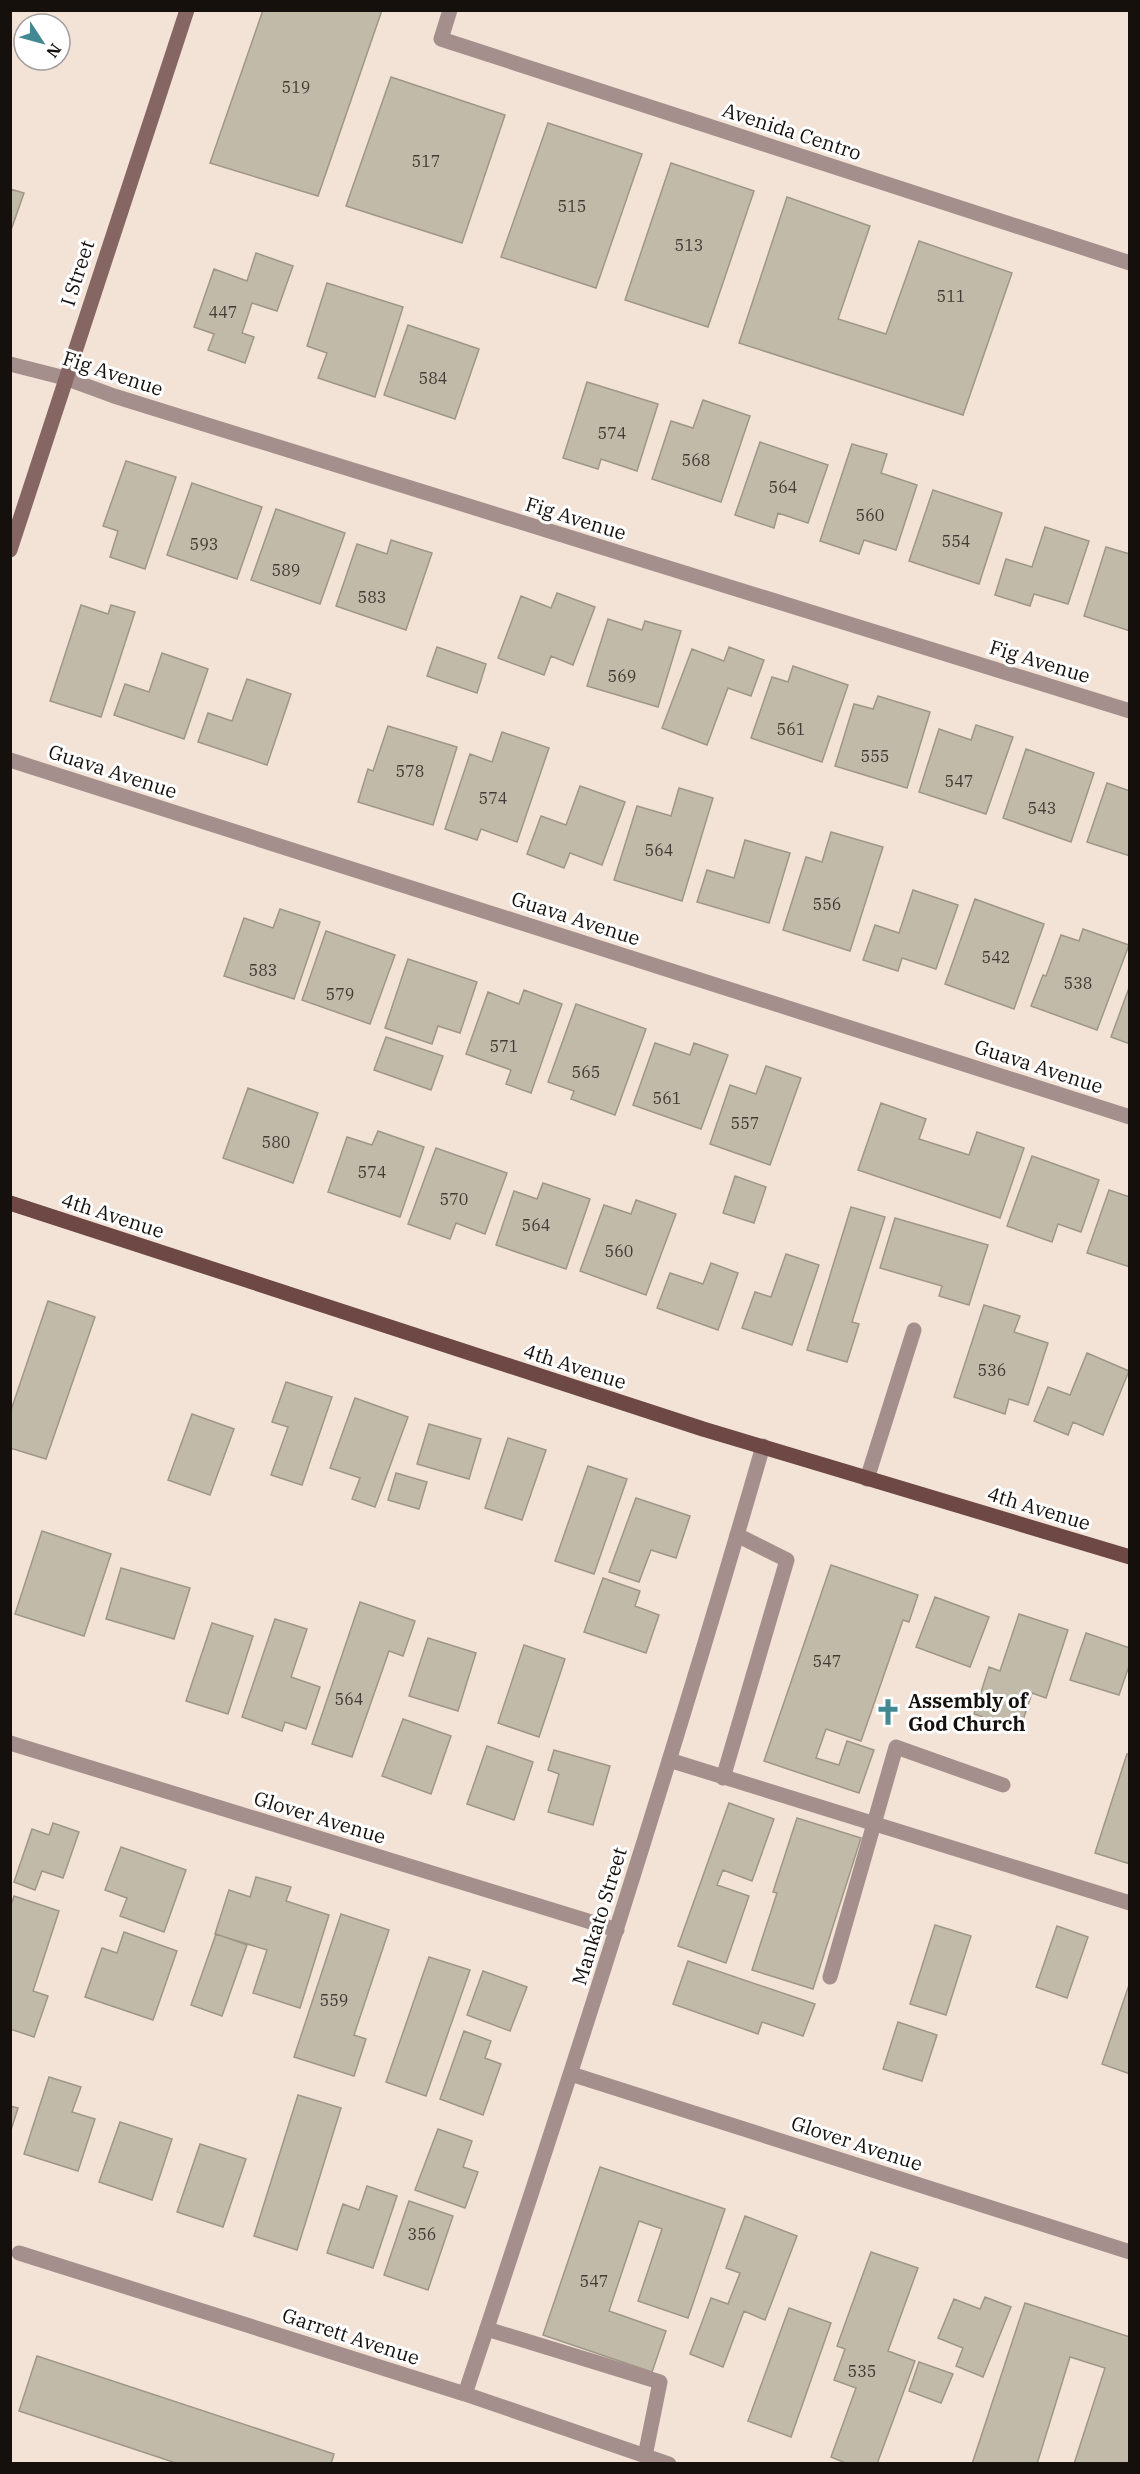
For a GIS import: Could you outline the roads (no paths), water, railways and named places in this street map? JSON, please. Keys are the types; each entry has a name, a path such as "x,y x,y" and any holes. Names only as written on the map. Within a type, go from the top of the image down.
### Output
{"main road":[{"name":"4th Avenue","path":"10,1203 653,1413 1130,1557"}],"street":[{"name":"I Street","path":"10,550 187,10"},
{"name":"Avenida Centro","path":"450,10 441,39 1130,263"},
{"name":"Fig Avenue","path":"10,364 65,378 114,396 1130,711"},
{"name":"Guava Avenue","path":"10,760 1130,1117"},
{"path":"867,1479 914,1330"},
{"name":"Mankato Street","path":"465,2394 617,1930 685,1714 764,1446"},
{"path":"723,1778 787,1560 738,1535"},
{"name":"Glover Avenue","path":"10,1743 617,1930"},
{"path":"830,1977 896,1747 1003,1785"},
{"path":"669,1760 1130,1903"},
{"name":"Glover Avenue","path":"571,2074 1130,2252"},
{"name":"Garrett Avenue","path":"15,2254 465,2394 669,2463"},
{"path":"487,2329 660,2382 645,2456"}],"place":[{"name":"Assembly of God Church","path":"888,1712"}]}
